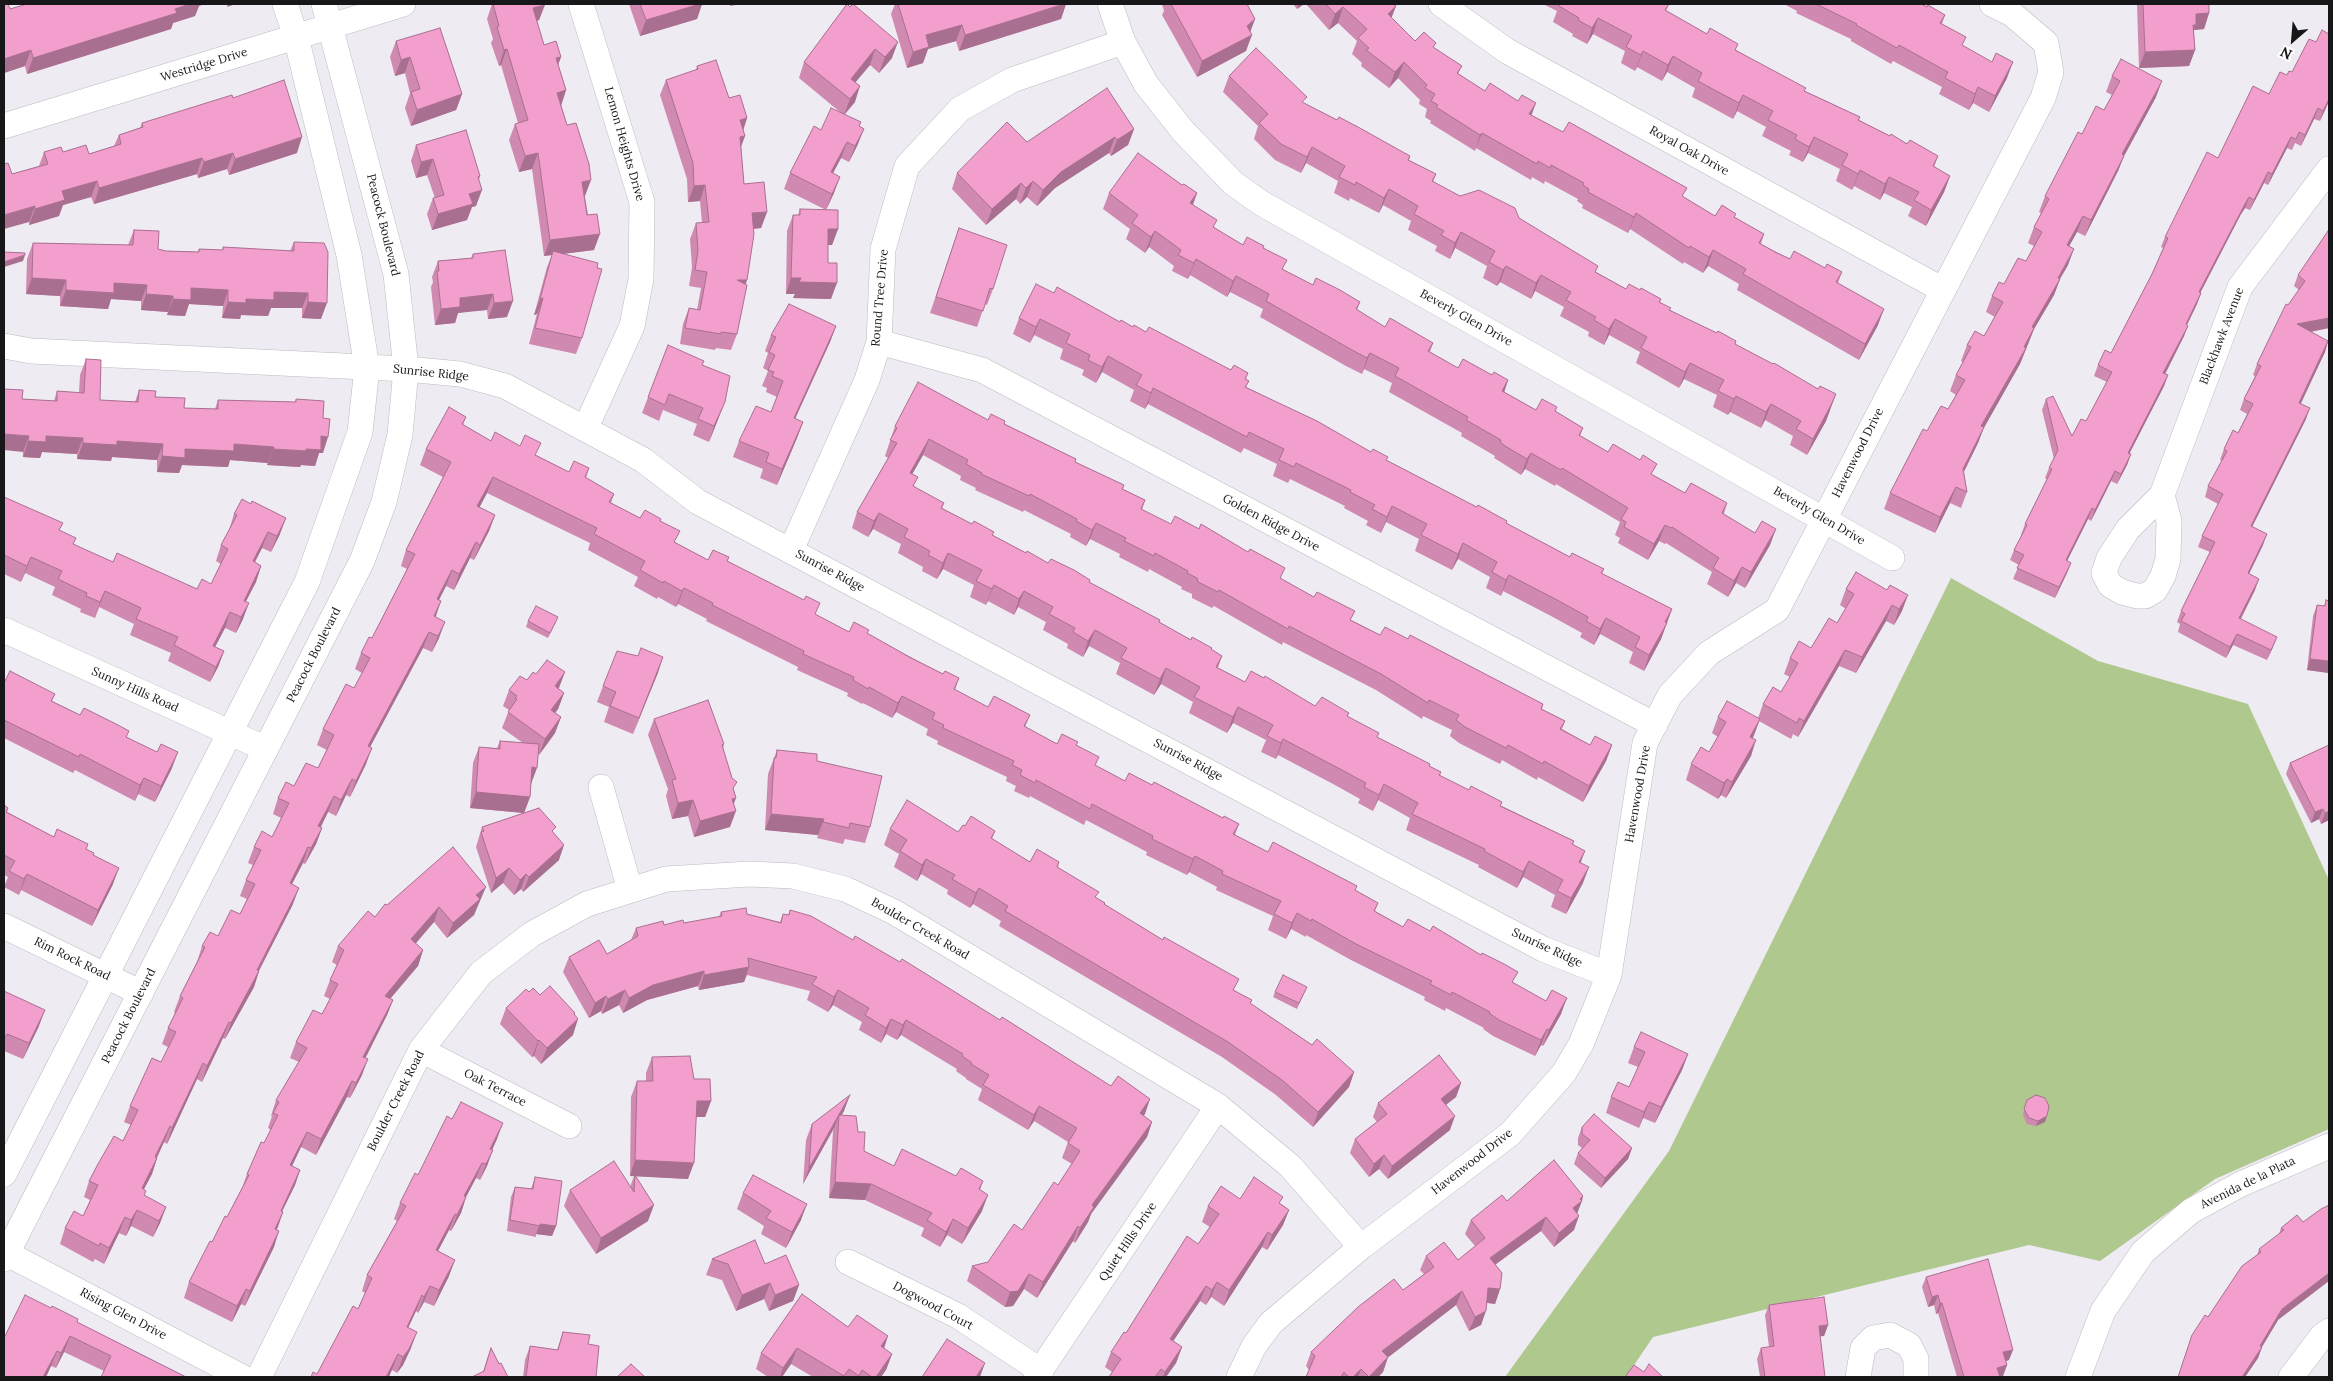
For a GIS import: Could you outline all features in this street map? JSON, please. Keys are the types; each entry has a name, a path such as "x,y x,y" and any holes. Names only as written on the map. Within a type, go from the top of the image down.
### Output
{"street":[{"path":"4,1174 104,975 307,582 360,432 366,368 349,255 296,38 285,4"},
{"name":"Westridge Drive","path":"4,126 296,38 328,15 403,4"},
{"name":"Lemon Heights Drive","path":"581,4 642,202 641,278 632,326 586,428"},
{"name":"Beverly Glen Drive","path":"1110,4 1124,42 1146,84 1182,132 1233,183 1261,203 1892,558"},
{"name":"Royal Oak Drive","path":"1441,4 1506,51 1943,290"},
{"name":"Havenwood Drive","path":"1239,1377 1254,1346 1271,1323 1361,1247 1510,1134 1564,1073 1581,1044 1609,975 1646,743 1670,695 1709,653 1777,610 2043,98 2051,72 2046,43 2002,9"},
{"name":"Peacock Boulevard","path":"5,1255 362,561 378,518 400,435 406,369 396,274 328,15"},
{"name":"Round Tree Drive","path":"791,550 867,380 879,342 883,249 908,166 960,109 1012,80 1124,42"},
{"name":"Blackhawk Avenue","path":"2162,495 2240,287 2328,172"},
{"name":"Golden Ridge Drive","path":"879,342 982,370 1655,725"},
{"name":"Sunrise Ridge","path":"4,346 31,351 406,369 460,374 504,386 643,460 698,502 1543,949 1609,975"},
{"name":"Sunny Hills Road","path":"4,630 266,749"},
{"path":"601,787 630,890"},
{"name":"Boulder Creek Road","path":"259,1377 421,1050 481,973 532,934 587,904 666,879 750,874 793,876 845,889 894,912 1218,1106 1290,1166 1361,1247"},
{"name":"Rim Rock Road","path":"4,926 141,993"},
{"name":"Oak Terrace","path":"421,1050 569,1126"},
{"name":"Quiet Hills Drive","path":"1038,1374 1218,1106"},
{"name":"Avenida de la Plata","path":"2078,1377 2103,1311 2143,1252 2191,1211 2241,1184 2329,1146"},
{"name":"Rising Glen Drive","path":"5,1255 242,1377"},
{"name":"Dogwood Court","path":"848,1262 958,1316 1038,1374"},
{"path":"2291,1377 2322,1336 2329,1331"},
{"path":"1858,1377 1863,1348 1873,1338 1890,1335 1909,1345 1916,1359 1916,1377"}],"green space":[{"path":"1951,578 2098,661 2248,704 2329,880 2329,1129 2215,1179 2100,1261 2029,1245 1653,1337 1626,1377 1505,1377 1669,1151"}],"building":[{"path":"4,4 8,4 10,9 27,4 190,4 175,9 177,13 33,58 31,50 4,59"},
{"path":"493,4 545,5 533,8 544,45 556,41 561,57 556,58 566,90 557,93 567,125 576,123 589,164 591,180 582,182 587,215 597,214 600,234 550,240 538,153 525,156 515,124 528,120 507,49 504,50 497,27 499,26"},
{"path":"640,4 700,4 646,20"},
{"path":"847,4 850,7 853,4 898,42 885,57 875,49 851,79 860,86 850,99 804,62"},
{"path":"898,4 1064,4 965,35 962,25 926,35 929,47 913,52"},
{"path":"1171,4 1247,4 1255,19 1247,26 1252,35 1202,61"},
{"path":"1326,4 1393,4 1396,6 1388,14 1415,41 1424,32 1436,43 1433,47 1462,66 1457,73 1485,91 1490,83 1518,101 1522,95 1536,103 1529,114 1563,132 1569,122 1687,188 1682,196 1715,216 1722,205 1736,214 1734,217 1764,234 1759,243 1775,252 1790,259 1794,251 1825,268 1827,264 1842,272 1836,282 1884,309 1865,344 1743,274 1746,269 1713,250 1709,257 1690,246 1689,248 1636,213 1634,217 1588,192 1589,189 1583,185 1584,183 1551,165 1550,168 1538,161 1537,164 1482,133 1480,135 1436,107 1438,105 1431,101 1435,94 1425,88 1427,85 1404,62 1395,72 1366,50 1369,48 1358,38 1367,29 1343,7 1335,14"},
{"path":"1560,4 1669,4 1665,10 1707,34 1710,28 1738,44 1735,50 1806,88 1804,91 1860,117 1858,120 1890,136 1891,134 1907,144 1910,140 1938,156 1933,166 1950,176 1931,210 1914,200 1919,192 1889,177 1885,184 1860,170 1858,174 1842,165 1848,154 1814,137 1809,147 1795,139 1797,135 1768,120 1773,111 1743,95 1739,103 1707,86 1698,81 1702,73 1673,56 1668,65 1643,51 1641,55 1626,47 1632,36 1598,18 1592,28 1559,6"},
{"path":"1816,4 1921,4 1927,7 1928,5 1945,15 1940,23 1966,37 1962,45 1992,62 1996,53 2013,62 1995,96 1978,87 1975,94 1945,78 1948,72 1899,45 1897,48 1857,24"},
{"path":"2143,4 2209,4 2209,13 2196,14 2196,25 2193,25 2195,50 2145,52"},
{"path":"440,28 462,94 417,110 411,92 420,89 410,57 401,60 396,41"},
{"path":"2322,30 2329,34 2329,99 2323,111 2318,108 2305,135 2299,132 2296,139 2291,137 2272,174 2268,172 2254,200 2249,197 2245,204 2199,292 2201,293 2186,324 2188,326 2163,373 2168,375 2128,453 2131,454 2121,474 2115,471 2095,510 2092,508 2066,560 2071,563 2059,587 2017,568 2024,555 2014,550 2052,469 2049,468 2058,450 2046,399 2053,396 2072,436 2081,419 2086,421 2112,372 2098,365 2105,350 2111,353 2152,274 2168,238 2165,237 2207,152 2218,158 2253,86 2269,94 2280,72 2287,75 2289,71 2292,72 2309,39 2316,42"},
{"path":"1256,48 1307,97 1302,102 1337,120 1339,117 1410,156 1408,160 1436,174 1432,181 1460,196 1479,190 1515,208 1519,218 1598,266 1595,272 1626,289 1629,284 1640,290 1641,288 1661,299 1659,302 1671,308 1669,310 1717,333 1718,331 1736,341 1735,344 1774,363 1818,389 1820,386 1836,394 1813,439 1796,429 1801,421 1771,404 1766,412 1736,396 1734,399 1718,391 1724,380 1690,363 1685,372 1641,348 1647,337 1615,319 1609,329 1594,320 1596,317 1566,300 1571,292 1541,275 1536,283 1506,266 1503,270 1489,262 1495,251 1461,232 1455,243 1441,235 1444,231 1414,214 1418,206 1389,189 1384,198 1356,182 1355,185 1339,177 1345,166 1312,147 1307,157 1281,144 1259,123 1268,114 1229,76"},
{"path":"2121,59 2162,81 2122,154 2124,156 2091,220 2083,216 2067,245 2074,249 2058,278 2060,279 2032,327 2034,328 2024,347 2026,348 1981,426 1984,427 1963,469 1967,492 1956,487 1940,517 1890,493 1923,429 1927,431 1941,406 1948,409 1965,380 1956,375 1971,347 1967,345 1975,331 1984,336 2003,302 1992,296 1999,282 2004,284 2018,258 2026,261 2042,232 2034,227 2049,199 2045,196 2078,132 2082,134 2096,106 2104,110 2120,81 2112,76"},
{"path":"716,60 729,98 740,95 747,118 740,120 745,136 740,137 744,184 764,182 767,212 752,213 754,234 747,280 737,280 747,285 737,334 721,332 721,334 685,328 689,308 700,310 707,272 695,270 698,251 696,223 709,222 705,185 694,186 693,163 666,80 698,69 697,66"},
{"path":"284,80 302,137 235,159 233,153 204,162 202,158 99,188 97,181 62,191 65,200 35,209 35,206 4,215 4,164 8,163 12,174 48,164 44,152 61,147 63,152 86,145 89,154 121,144 119,135 143,127 142,123 232,95 233,98"},
{"path":"1107,88 1134,129 1117,140 1115,137 1061,172 1043,190 1033,181 1026,188 1021,183 992,209 957,173 1007,122 1027,142"},
{"path":"831,108 861,122 859,126 864,129 855,146 847,142 831,172 840,177 832,194 790,173 814,126 821,130"},
{"path":"466,130 480,176 478,177 482,190 469,194 473,204 438,214 433,198 444,195 433,159 421,162 416,145"},
{"path":"1138,153 1182,185 1184,184 1197,193 1190,203 1217,220 1213,227 1243,245 1247,237 1264,246 1263,248 1287,260 1282,269 1313,285 1316,278 1340,290 1360,302 1356,309 1385,327 1390,318 1433,343 1428,351 1458,368 1463,359 1492,375 1494,372 1508,380 1502,391 1536,410 1542,399 1557,407 1555,411 1583,428 1579,435 1608,452 1613,444 1640,460 1643,455 1657,464 1651,474 1685,493 1691,483 1727,503 1722,513 1755,533 1762,521 1776,529 1751,572 1742,567 1734,581 1713,568 1719,558 1672,527 1665,525 1654,544 1624,527 1626,522 1621,519 1628,508 1562,468 1561,470 1531,453 1527,459 1505,446 1500,442 1501,440 1466,420 1468,417 1395,376 1399,368 1370,353 1367,358 1352,350 1266,301 1269,294 1236,276 1233,281 1196,259 1194,263 1178,255 1181,250 1155,231 1151,237 1132,223 1138,215 1109,193"},
{"path":"800,209 838,210 838,229 828,229 828,263 837,263 837,283 799,282 801,278 791,278 793,215 800,215"},
{"path":"959,228 1007,245 993,289 990,288 983,311 936,297"},
{"path":"134,230 159,231 158,249 166,251 199,252 199,249 223,250 223,247 294,251 294,242 324,243 328,252 327,303 308,302 308,293 274,292 274,300 246,299 246,303 228,302 228,290 191,288 191,300 173,299 173,296 146,294 147,285 114,283 114,293 66,290 66,280 32,278 33,243 133,245"},
{"path":"2328,231 2329,318 2297,324 2328,341 2299,403 2310,408 2251,526 2267,534 2248,573 2259,579 2239,618 2277,637 2271,650 2237,634 2230,647 2181,621 2185,614 2181,611 2215,542 2202,536 2223,494 2208,486 2227,451 2224,449 2233,430 2238,433 2253,404 2244,399 2261,366 2257,364 2286,304 2288,305 2305,281 2298,275"},
{"path":"505,250 513,301 494,303 493,294 460,298 460,307 441,309 437,271 439,271 438,261 473,258 473,254"},
{"path":"553,251 598,263 597,268 602,269 582,338 535,328 543,298 540,299"},
{"path":"4,252 25,253 25,255 4,262"},
{"path":"1036,284 1054,293 1057,287 1120,322 1121,320 1133,327 1134,325 1146,332 1149,327 1231,370 1234,365 1248,373 1245,379 1249,381 1245,387 1317,421 1371,452 1373,449 1388,457 1386,460 1477,507 1478,505 1507,521 1506,523 1570,557 1572,553 1604,569 1601,573 1672,609 1665,622 1667,623 1649,655 1635,647 1640,637 1606,618 1600,629 1586,621 1588,617 1557,600 1509,575 1506,580 1492,572 1497,562 1463,543 1458,554 1421,535 1427,524 1392,506 1387,517 1372,509 1375,505 1350,492 1351,490 1296,463 1294,467 1279,460 1284,449 1249,432 1247,437 1153,388 1151,393 1136,385 1142,375 1108,356 1102,367 1088,360 1090,355 1066,343 1070,334 1040,319 1036,327 1019,318"},
{"path":"789,304 836,326 794,418 803,422 782,469 766,462 769,453 739,441 756,406 771,412 783,381 772,376 774,372 768,370 775,355 769,352 776,337 771,335"},
{"path":"668,345 704,361 702,365 730,376 725,402 714,426 698,419 703,408 669,394 665,405 648,397"},
{"path":"86,359 101,360 100,400 138,402 139,390 156,391 155,397 185,398 184,408 218,409 218,400 296,402 296,399 324,401 323,418 330,419 328,437 321,436 321,450 273,449 274,447 234,444 234,451 185,449 185,458 162,456 163,444 117,441 117,445 83,443 83,438 46,436 46,442 28,441 29,436 4,434 4,389 23,390 22,399 57,401 57,391 84,393"},
{"path":"918,382 988,420 991,414 1005,421 1004,424 1076,459 1075,462 1124,485 1122,489 1145,500 1141,509 1171,524 1175,516 1199,529 1201,524 1248,552 1250,549 1285,568 1280,578 1314,597 1317,592 1355,611 1350,620 1380,635 1385,627 1408,639 1410,635 1543,704 1541,709 1565,721 1560,729 1590,745 1595,736 1612,745 1589,786 1544,761 1543,764 1508,745 1506,748 1465,727 1456,720 1459,715 1429,700 1428,703 1381,674 1289,626 1288,629 1219,590 1218,592 1198,582 1197,578 1187,573 1188,571 1155,553 1154,556 1124,541 1126,538 1096,523 1092,530 1076,521 1077,519 1030,494 1029,496 981,474 966,464 968,460 929,439 910,473 918,477 913,486 944,503 941,508 972,524 974,521 994,532 992,535 1026,553 1027,551 1048,563 1051,559 1074,570 1090,580 1089,582 1160,620 1159,622 1191,640 1192,637 1212,648 1222,656 1216,667 1245,682 1251,671 1264,678 1265,676 1315,706 1322,697 1349,713 1347,716 1379,733 1377,737 1430,764 1429,766 1441,772 1439,775 1469,790 1471,786 1502,802 1500,806 1574,841 1572,844 1585,851 1579,862 1589,867 1571,898 1557,891 1563,880 1529,861 1523,872 1484,851 1485,849 1412,814 1418,803 1384,784 1379,795 1364,787 1366,783 1340,769 1283,739 1281,743 1267,736 1273,725 1238,707 1233,717 1194,697 1200,687 1166,668 1160,679 1121,658 1127,648 1095,630 1088,641 1073,632 1075,628 1049,614 1053,607 1024,591 1019,599 994,585 992,589 976,581 982,570 948,553 943,563 928,555 930,551 904,537 908,529 879,513 874,521 857,512 897,443 890,440 897,428 895,426"},
{"path":"449,407 466,417 462,424 491,441 495,432 520,446 525,435 541,443 535,455 569,472 574,461 589,468 585,477 614,494 609,502 640,518 645,510 661,519 660,521 680,531 674,542 708,560 713,550 729,557 727,561 804,600 806,596 820,603 815,614 849,632 854,622 869,630 867,633 911,658 943,674 945,671 959,678 954,689 988,707 994,696 1030,715 1024,726 1057,744 1062,734 1078,742 1076,745 1099,757 1095,765 1125,781 1129,773 1152,785 1154,782 1223,818 1224,816 1239,824 1233,834 1268,852 1273,842 1357,886 1355,890 1378,903 1374,911 1403,927 1408,919 1430,931 1433,926 1481,955 1482,953 1518,972 1512,982 1546,1001 1552,990 1567,998 1549,1030 1547,1029 1541,1040 1499,1020 1490,1012 1452,992 1451,995 1430,984 1432,981 1356,944 1312,919 1311,921 1297,913 1292,923 1274,914 1281,901 1222,874 1223,871 1195,856 1193,859 1152,839 1153,836 1092,804 1090,809 1036,780 1035,783 1020,775 1022,770 1012,765 1014,761 943,728 944,725 932,719 935,713 902,696 898,703 869,687 868,689 853,680 854,677 803,654 804,651 712,605 713,603 684,588 682,591 664,581 663,583 640,570 645,561 594,534 597,528 493,477 477,506 495,515 480,545 476,542 459,574 452,570 437,599 441,601 434,616 445,622 438,636 429,632 368,746 372,748 356,781 352,779 341,800 334,796 318,826 322,828 311,848 308,847 290,883 299,888 257,970 259,971 231,1023 229,1022 207,1066 203,1063 172,1128 170,1126 155,1157 157,1158 142,1188 146,1191 144,1195 166,1207 159,1221 137,1210 131,1220 125,1217 109,1248 100,1243 99,1246 65,1228 74,1211 83,1216 98,1185 89,1181 114,1136 123,1141 138,1110 130,1106 152,1058 161,1062 176,1032 168,1028 183,998 180,996 205,947 202,946 210,932 218,936 231,910 240,914 255,884 246,880 261,850 254,847 262,831 272,837 289,803 278,798 286,782 294,786 306,763 318,768 334,735 323,729 346,684 354,688 370,658 361,653 369,637 372,638 415,554 406,550 451,462 426,449"},
{"path":"4,497 63,523 59,530 76,538 73,544 113,562 117,553 197,589 202,579 211,584 228,549 221,545 237,515 234,514 242,499 251,504 252,501 286,518 277,536 268,532 253,561 261,566 244,601 249,603 241,617 230,612 213,646 224,651 216,667 174,645 178,637 136,619 141,608 105,591 100,602 86,596 87,593 58,579 62,571 31,557 27,566 4,555"},
{"path":"1856,572 1887,590 1890,585 1908,595 1899,609 1892,605 1862,657 1845,650 1804,721 1799,718 1797,723 1763,704 1773,687 1781,692 1798,663 1790,658 1799,641 1811,648 1829,618 1837,623 1854,594 1846,589"},
{"path":"2326,600 2329,601 2329,661 2310,659 2317,605 2325,606"},
{"path":"536,606 558,617 550,633 528,621"},
{"path":"641,648 663,657 639,718 610,706 616,692 603,686 617,651 638,656"},
{"path":"547,660 565,672 555,686 564,693 551,710 561,717 545,739 508,712 517,699 515,698 517,696 509,690 520,676 527,680 533,672 536,674"},
{"path":"10,671 55,694 51,701 80,715 84,708 129,731 126,737 157,752 161,744 178,752 161,786 144,778 140,785 80,754 79,757 4,720 4,680"},
{"path":"708,700 724,744 722,745 732,778 737,782 733,788 736,798 732,799 736,811 700,821 693,800 678,803 672,780 676,779 654,719"},
{"path":"1727,701 1760,719 1750,737 1756,740 1732,782 1727,779 1724,783 1691,764 1701,747 1709,752 1726,722 1718,717"},
{"path":"500,741 539,744 537,768 532,767 530,797 476,792 479,747 500,749"},
{"path":"2329,745 2329,811 2325,813 2323,809 2315,812 2290,763"},
{"path":"777,750 817,754 817,761 882,776 870,827 850,823 849,828 823,822 824,819 771,814 774,758 776,758"},
{"path":"907,800 958,832 963,825 965,826 971,816 995,831 991,838 1030,862 1037,849 1059,862 1057,867 1099,892 1095,897 1104,904 1163,940 1164,937 1239,979 1233,990 1252,1000 1250,1003 1312,1045 1317,1039 1354,1072 1318,1112 1282,1080 1228,1042 1005,911 1008,906 979,888 976,893 952,879 955,875 926,859 922,865 900,851 907,840 890,829"},
{"path":"4,805 8,808 6,812 54,837 57,829 88,844 86,849 94,853 93,855 119,868 98,910 27,874 24,879 9,871 15,861 4,855"},
{"path":"539,808 556,827 552,831 564,845 529,877 526,874 520,880 509,868 496,878 481,832 484,831 482,827"},
{"path":"453,847 486,887 476,895 480,899 453,923 439,907 411,939 423,950 385,996 393,1000 363,1057 368,1059 356,1083 352,1081 321,1139 307,1132 290,1165 300,1170 281,1211 283,1212 275,1229 279,1231 250,1291 246,1289 237,1306 189,1282 210,1241 212,1242 225,1216 227,1217 249,1175 247,1174 261,1142 264,1143 278,1115 273,1113 279,1102 276,1100 307,1048 296,1042 313,1010 322,1014 338,984 330,980 344,950 338,946 368,911 375,917 385,904 387,905"},
{"path":"746,908 747,914 781,923 783,914 789,915 790,910 811,916 853,940 855,936 900,962 902,959 1000,1020 1002,1017 1111,1086 1118,1076 1150,1099 1140,1113 1152,1122 1092,1205 1094,1207 1080,1228 1078,1226 1043,1282 1029,1274 1018,1291 1010,1292 972,1266 988,1262 1014,1224 1022,1230 1054,1182 1058,1185 1080,1151 1068,1143 1077,1128 1039,1106 1034,1115 983,1085 989,1075 971,1064 962,1056 963,1054 906,1020 903,1025 891,1019 886,1028 865,1015 869,1008 838,990 834,997 812,984 817,977 748,958 749,967 704,975 704,971 653,985 629,998 625,990 608,999 606,996 595,1003 569,957 599,940 607,954 638,936 636,928 663,921 664,925 683,920 684,923 722,916 721,912"},
{"path":"1283,975 1307,987 1299,1003 1275,992"},
{"path":"550,986 575,1013 578,1019 547,1048 506,1008 526,989 529,992 533,988 540,995"},
{"path":"4,991 45,1010 29,1043 7,1034 4,1036"},
{"path":"1641,1032 1688,1054 1661,1107 1649,1102 1644,1112 1611,1097 1618,1082 1629,1087 1645,1052 1634,1047"},
{"path":"1439,1055 1461,1083 1441,1099 1455,1116 1392,1166 1384,1155 1374,1164 1355,1139 1387,1114 1378,1103"},
{"path":"690,1056 694,1079 710,1079 711,1101 697,1101 694,1163 635,1160 637,1081 653,1081 652,1057"},
{"path":"850,1095 809,1168 812,1124"},
{"path":"2036,1095 2045,1098 2049,1106 2047,1116 2038,1121 2029,1118 2024,1109 2027,1100"},
{"path":"461,1102 503,1123 490,1149 493,1150 486,1164 482,1163 464,1196 466,1197 457,1215 455,1214 436,1250 455,1260 439,1290 430,1286 424,1297 422,1295 407,1327 417,1332 409,1349 403,1357 398,1354 386,1377 311,1377 313,1372 317,1374 353,1306 358,1309 372,1278 367,1275 406,1206 400,1203 415,1173 418,1175 447,1116 452,1119"},
{"path":"1594,1114 1632,1148 1605,1178 1578,1153 1590,1140 1582,1134 1582,1127"},
{"path":"839,1115 856,1116 858,1132 865,1132 864,1151 894,1166 902,1149 956,1176 961,1168 983,1181 979,1189 988,1195 968,1228 953,1219 946,1232 927,1220 932,1213 871,1184 835,1182"},
{"path":"1554,1160 1583,1196 1580,1199 1582,1201 1573,1208 1579,1216 1559,1233 1546,1217 1490,1258 1502,1273 1500,1289 1488,1288 1486,1311 1475,1317 1462,1291 1382,1351 1388,1357 1369,1377 1361,1369 1353,1377 1349,1377 1344,1372 1341,1377 1306,1377 1315,1356 1311,1352 1358,1307 1394,1279 1403,1290 1434,1267 1426,1256 1444,1242 1458,1260 1485,1238 1471,1220 1502,1195 1507,1201"},
{"path":"614,1161 634,1192 635,1175 654,1205 601,1238 570,1190"},
{"path":"753,1175 807,1204 792,1232 766,1218 771,1211 743,1193"},
{"path":"535,1177 562,1181 556,1226 540,1224 540,1226 510,1220 515,1187 533,1189"},
{"path":"1254,1177 1283,1197 1279,1203 1289,1210 1272,1235 1268,1232 1229,1290 1217,1282 1212,1290 1206,1286 1170,1339 1182,1347 1165,1372 1161,1369 1155,1377 1109,1377 1121,1359 1111,1352 1124,1332 1126,1333 1187,1236 1198,1244 1219,1214 1208,1206 1221,1186 1240,1199"},
{"path":"2329,1205 2329,1273 2282,1309 2260,1346 2262,1347 2242,1377 2178,1377 2192,1335 2205,1315 2208,1317 2242,1266 2261,1252 2259,1249 2284,1230 2281,1228 2297,1215 2303,1222"},
{"path":"755,1240 765,1264 786,1255 799,1285 775,1295 770,1283 742,1295 728,1264 712,1259"},
{"path":"1988,1259 2013,1350 2003,1352 2007,1365 1997,1368 2000,1377 1964,1377 1942,1303 1940,1303 1938,1295 1932,1297 1926,1277"},
{"path":"802,1294 848,1327 857,1315 888,1336 881,1346 892,1354 876,1377 872,1377 862,1370 859,1376 849,1369 844,1376 797,1348 783,1368 761,1353"},
{"path":"25,1295 78,1319 77,1322 186,1377 101,1377 111,1356 70,1336 61,1353 57,1351 43,1377 4,1377 4,1338"},
{"path":"1824,1297 1828,1325 1819,1326 1825,1377 1765,1377 1761,1348 1774,1346 1769,1305"},
{"path":"563,1332 590,1335 588,1344 599,1346 596,1377 526,1377 530,1346 558,1350"},
{"path":"947,1339 985,1363 976,1377 922,1377"},
{"path":"491,1348 508,1377 472,1377 484,1371"},
{"path":"631,1364 645,1377 617,1377"},
{"path":"1649,1364 1663,1377 1625,1377 1634,1365 1644,1372"}]}
